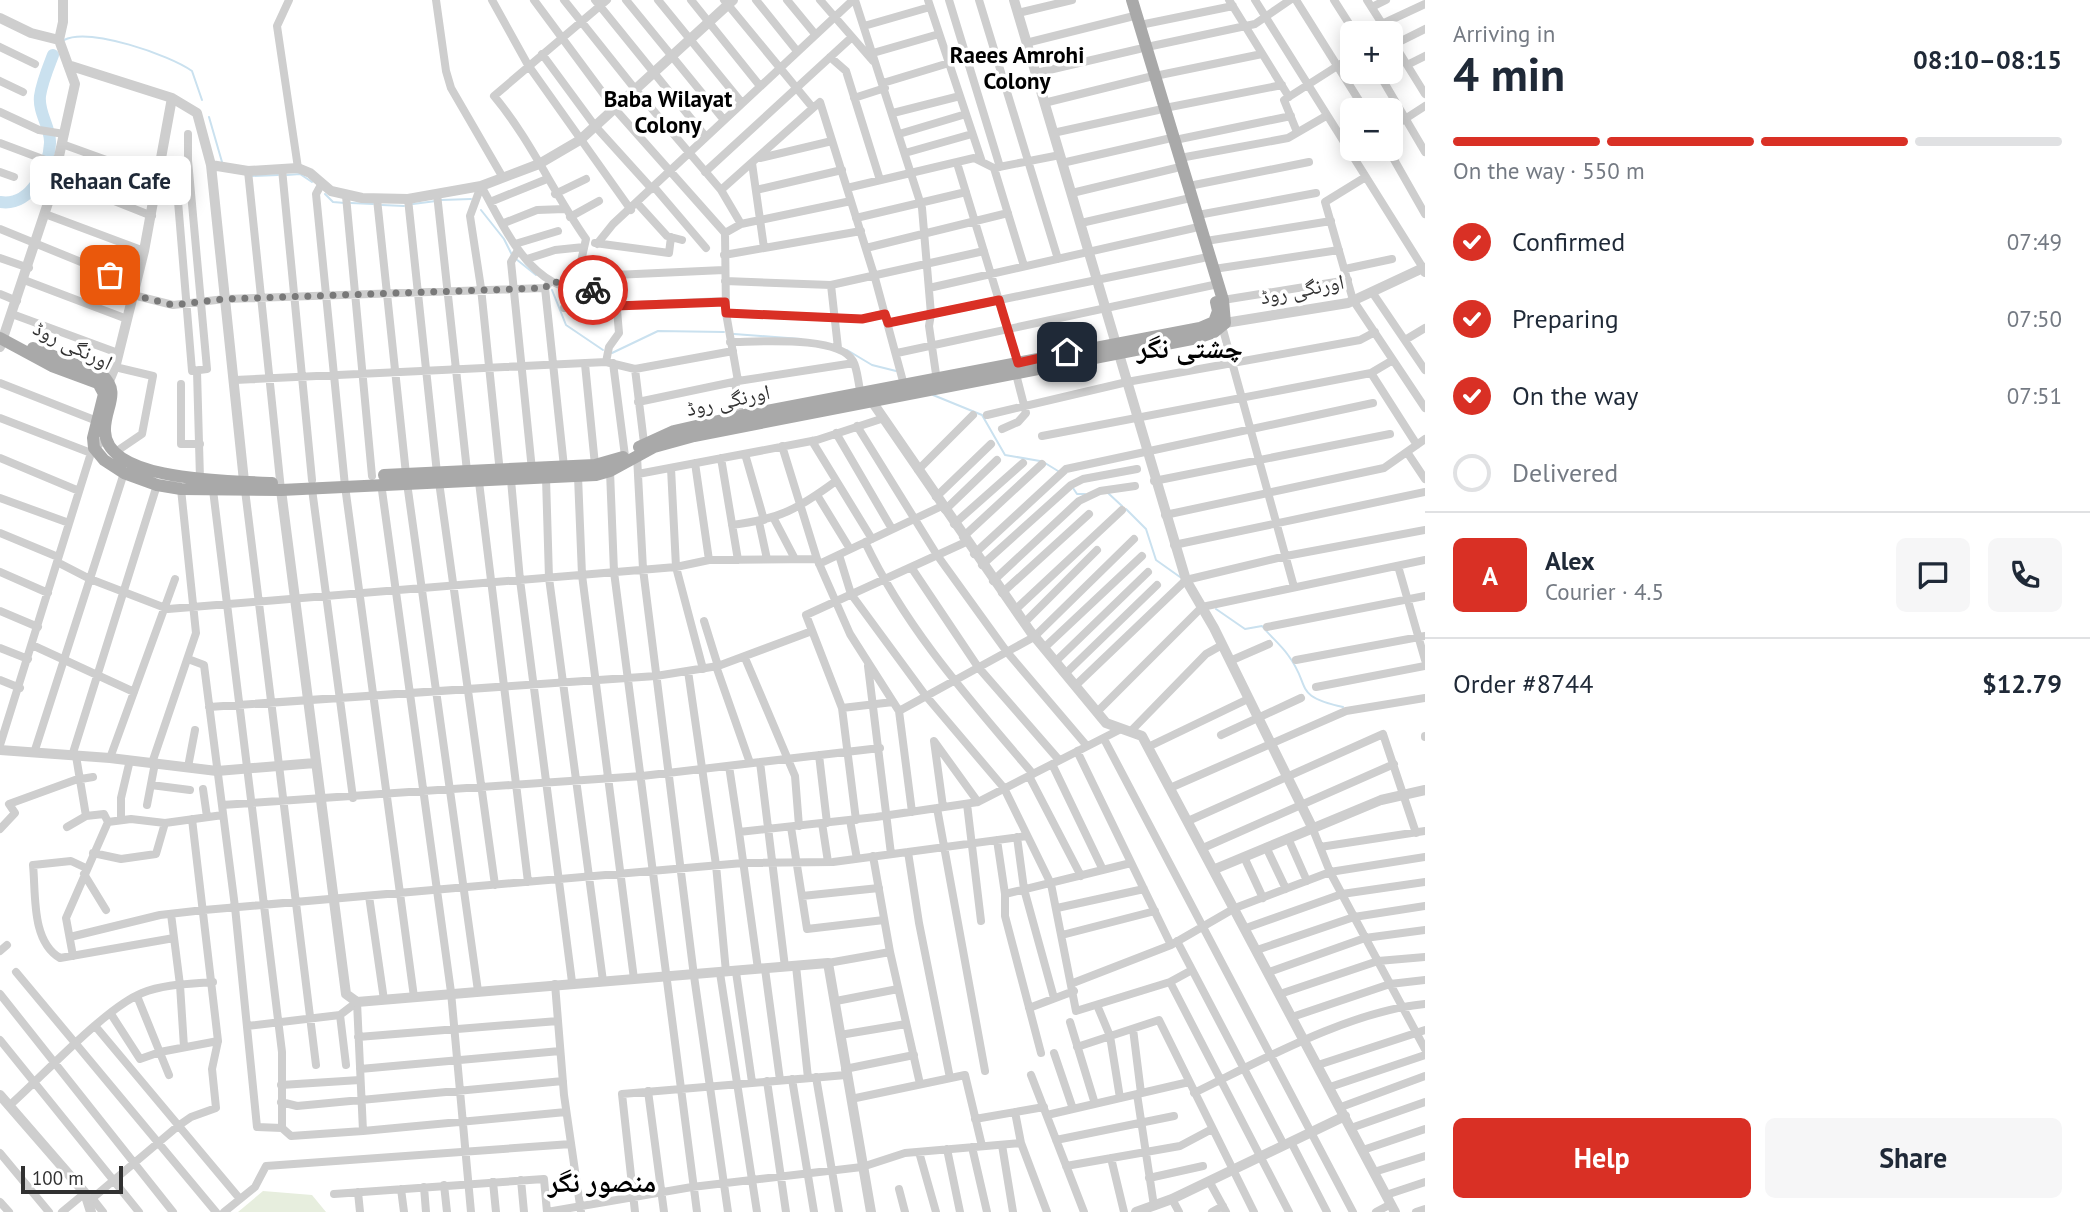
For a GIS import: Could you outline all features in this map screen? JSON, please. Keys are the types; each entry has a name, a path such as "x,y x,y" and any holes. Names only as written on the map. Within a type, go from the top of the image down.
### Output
{"main road":[{"name":"اورنگی روڈ","path":"107,386 92,450 124,473 157,485 181,489 281,487 438,477 467,471 546,478 610,471 644,443 674,431 904,386 1017,369 1210,325 1218,311 1214,269 1206,241 1186,199 1178,163 1135,21 1132,0"},
{"name":"اورنگی روڈ","path":"1118,348 1197,338 1224,324 1223,300 1203,258 1189,186 1178,163"},
{"name":"اورنگی روڈ","path":"1,337 52,366 107,386 113,392 106,437 117,452 144,469 244,486"},
{"name":"اورنگی روڈ","path":"438,477 479,482 532,470 595,465 694,436 873,403 938,383"}],"street":[{"path":"49,159 63,139 75,83 59,40 63,22 63,0"},
{"path":"289,0 277,26 298,168"},
{"path":"436,0 451,88 502,176"},
{"path":"492,0 528,65 581,140 634,206 671,237 682,240"},
{"path":"534,0 614,108 725,233 725,302 740,416"},
{"path":"564,0 721,190 741,224"},
{"path":"626,0 724,120"},
{"path":"658,0 742,103"},
{"path":"691,0 760,86"},
{"path":"756,0 797,51"},
{"path":"787,0 816,34"},
{"path":"820,0 877,64"},
{"path":"597,244 613,224 854,0 884,85 920,202 928,265 932,346 938,383"},
{"path":"949,0 1024,267"},
{"path":"979,0 1058,259"},
{"path":"1014,0 1099,279 1154,481 1186,580 1222,645 1312,827 1330,872 1402,1006 1420,1030 1425,1049"},
{"path":"1018,13 1072,0"},
{"path":"1255,0 1340,139"},
{"path":"1035,73 1245,26 1265,17 1290,0"},
{"path":"1296,0 1357,98"},
{"path":"1334,0 1347,21"},
{"path":"1380,21 1369,4 1386,0"},
{"path":"575,288 585,243 518,125 494,96 601,2 653,73 706,137"},
{"path":"211,165 248,175 282,173 298,168 346,202 408,204 438,199 481,186 539,164 581,140 729,2 813,108"},
{"path":"864,26 929,3 982,162"},
{"path":"1026,43 1231,3 1289,97"},
{"path":"1388,21 1425,4"},
{"path":"0,18 31,33 59,40"},
{"path":"1403,38 1425,29"},
{"path":"873,53 939,34"},
{"path":"705,172 852,37"},
{"path":"0,47 35,64"},
{"path":"542,54 595,126 706,248"},
{"path":"1044,103 1262,54"},
{"path":"1407,65 1425,56"},
{"path":"830,57 846,71 880,180"},
{"path":"1403,58 1422,84 1425,94"},
{"path":"854,98 949,63"},
{"path":"1297,132 1284,100 1340,64"},
{"path":"68,65 172,98 197,113 211,165 244,486 316,1065"},
{"path":"0,81 23,92"},
{"path":"1385,84 1425,152"},
{"path":"1053,133 1282,85"},
{"path":"893,113 960,96"},
{"path":"107,386 115,367 152,216 172,98"},
{"path":"721,190 820,102 887,318 904,386"},
{"path":"1403,120 1425,106"},
{"path":"0,113 38,130 159,174 179,175 177,189 192,371 197,371 207,369 188,134"},
{"path":"899,134 966,114"},
{"path":"847,188 974,158 997,168 1028,161 1061,159 1291,116"},
{"path":"1072,193 1178,163 1288,138 1326,116"},
{"path":"905,153 972,134"},
{"path":"754,160 832,141"},
{"path":"0,143 49,159"},
{"path":"1,337 29,268 45,214 54,177 49,159"},
{"path":"754,160 764,248"},
{"path":"1354,161 1424,269"},
{"path":"1395,161 1425,213"},
{"path":"1189,186 1309,162"},
{"path":"957,163 1008,329 1026,413 1018,422 1002,429"},
{"path":"756,190 842,170"},
{"path":"0,172 14,177"},
{"path":"282,173 312,484 353,798"},
{"path":"248,175 281,487 315,763 346,994 357,1002"},
{"path":"54,177 152,216"},
{"path":"1364,178 1325,202 1353,300 1425,408"},
{"path":"555,194 586,179"},
{"path":"490,202 547,180"},
{"path":"322,183 316,194 345,482 414,997"},
{"path":"481,186 504,223 514,252 513,287 532,470"},
{"path":"481,186 470,216 481,288 488,369 520,580 572,982"},
{"path":"856,218 966,192"},
{"path":"929,288 1090,253 1196,221 1317,193"},
{"path":"438,199 450,290 467,471"},
{"path":"1081,223 1186,199"},
{"path":"504,223 537,211 568,213 599,201"},
{"path":"725,233 741,224 851,201"},
{"path":"346,202 362,374 396,589 451,992 471,1212"},
{"path":"377,203 407,479 478,991"},
{"path":"408,204 438,477 495,885"},
{"path":"866,248 1007,213"},
{"path":"45,214 144,251"},
{"path":"1206,241 1331,220"},
{"path":"0,229 173,305 225,299 548,284 613,292"},
{"path":"514,252 558,231"},
{"path":"724,255 860,231"},
{"path":"527,259 585,243 669,253 671,237"},
{"path":"1214,269 1339,250"},
{"path":"725,281 831,285 875,278 984,251"},
{"path":"514,252 527,259 548,284 564,467"},
{"path":"0,258 29,268"},
{"path":"726,313 862,319 931,314 1203,258"},
{"path":"1345,269 1392,259"},
{"name":"اورنگی روڈ","path":"1224,324 1353,300 1424,269"},
{"path":"579,272 614,275 724,270"},
{"path":"614,275 613,292 619,333 609,347 608,361 631,456 638,474 643,569 656,676 694,975 728,1212"},
{"path":"24,280 127,319"},
{"path":"1223,300 1348,280"},
{"path":"897,353 1215,284"},
{"path":"831,285 838,348"},
{"path":"1372,292 1425,370"},
{"path":"0,294 17,301"},
{"path":"564,309 725,302"},
{"path":"12,314 118,353"},
{"path":"1224,324 1231,361 1294,587"},
{"path":"1405,340 1425,328"},
{"path":"988,415 1231,361 1360,340 1375,332"},
{"path":"235,380 608,361 635,369 731,346 811,343 838,348 853,363 861,394"},
{"path":"1416,356 1425,351"},
{"path":"1042,436 1241,395 1371,373 1393,360"},
{"path":"638,402 736,381 853,363"},
{"path":"584,364 595,465"},
{"path":"115,367 153,376 142,434 117,452"},
{"path":"635,369 644,443"},
{"path":"197,371 201,479"},
{"path":"1371,373 1416,445"},
{"path":"0,383 97,421"},
{"path":"181,384 181,444 200,444"},
{"path":"873,403 964,540 1034,637 1106,723 1142,736 1391,1204"},
{"path":"974,554 1060,472 1088,462 1145,449 1373,403"},
{"path":"918,470 973,415"},
{"path":"0,418 92,450"},
{"path":"638,474 812,441 884,418"},
{"path":"857,426 937,555 1007,652 1087,746"},
{"path":"836,433 892,529"},
{"path":"1154,481 1390,434"},
{"path":"106,437 92,450 0,748 217,771 315,763"},
{"path":"1165,515 1384,468 1425,439"},
{"path":"812,441 869,541 883,580 954,681 1031,775 1081,876"},
{"path":"941,504 991,444"},
{"path":"782,446 834,603 899,711 912,812"},
{"path":"1407,452 1425,479"},
{"path":"745,454 762,521 767,559"},
{"path":"0,458 79,491"},
{"path":"721,458 738,559"},
{"path":"0,533 58,559 90,579 123,592 164,608 194,609 396,589 676,567 709,560 818,561 839,555 941,504 997,460"},
{"path":"695,463 709,560"},
{"path":"954,524 1023,463"},
{"path":"857,859 849,752 842,708 806,615 964,540 1042,464"},
{"path":"671,468 676,567 703,669"},
{"path":"982,565 1071,485 1083,479 1137,469"},
{"path":"610,471 614,572 642,776 678,1088 697,1212"},
{"path":"34,753 124,473"},
{"path":"578,476 582,575 634,979"},
{"path":"546,478 549,578 603,981"},
{"path":"732,525 762,521 801,507 836,481"},
{"path":"479,482 528,882"},
{"path":"86,816 74,756 157,485"},
{"path":"993,581 1079,501 1100,491 1135,486"},
{"path":"147,805 153,763 196,633 181,489"},
{"path":"213,489 279,1022 282,1128"},
{"path":"1174,545 1425,492"},
{"path":"817,495 850,549"},
{"path":"0,498 69,523"},
{"path":"1015,611 1122,510"},
{"path":"1002,593 1089,514"},
{"path":"773,517 794,559"},
{"path":"1075,686 1186,580 1286,556 1425,530"},
{"path":"899,711 1034,637 1134,539"},
{"path":"1024,623 1097,550"},
{"path":"839,555 851,594 926,696 1004,788 1051,884 1076,1012 1170,982 1192,970"},
{"path":"1044,648 1142,556"},
{"path":"1097,712 1202,607 1425,561"},
{"path":"1316,687 1425,663 1422,636 1407,599 1398,566"},
{"path":"911,567 978,667 1056,762 1103,870"},
{"path":"0,572 48,593"},
{"path":"1055,662 1148,572"},
{"path":"110,758 175,579"},
{"path":"1065,674 1157,585"},
{"path":"1267,627 1425,596"},
{"path":"0,611 38,626"},
{"path":"704,621 750,763"},
{"path":"209,707 656,676 703,669 745,658 812,631"},
{"path":"1296,660 1422,636"},
{"path":"1230,661 1269,644"},
{"path":"32,645 134,692"},
{"path":"738,832 853,820 978,802 1087,746 1125,730 1206,653 1222,645"},
{"path":"0,648 28,659"},
{"path":"745,658 795,776 797,862 807,929 884,919"},
{"path":"188,659 204,665 235,907 257,1127 282,1128 291,1136 566,1112"},
{"path":"868,663 880,748 884,816 891,854"},
{"path":"688,671 716,865 728,972 736,1083 757,1212"},
{"path":"0,680 20,688"},
{"path":"1221,735 1301,698"},
{"path":"1170,788 1346,711 1425,698"},
{"path":"1148,747 1248,699"},
{"path":"842,708 893,702"},
{"path":"0,715 9,719"},
{"path":"188,767 195,730"},
{"path":"1188,821 1383,734 1421,832 1320,847"},
{"path":"1104,739 1269,1057 1353,1212"},
{"path":"978,802 934,741 943,847 985,1071"},
{"path":"108,822 121,819 165,823 207,817 222,810 251,804 642,776 880,748"},
{"path":"1077,751 1155,911 1192,970 1327,1212"},
{"path":"819,755 828,862"},
{"path":"121,819 121,798 130,760"},
{"path":"760,762 771,862 839,1212"},
{"path":"1203,848 1394,764"},
{"path":"729,766 780,1080"},
{"path":"0,829 15,813 9,804 77,779 93,777"},
{"path":"151,785 190,790"},
{"path":"203,789 207,817"},
{"path":"1215,869 1312,827 1404,793 1425,790"},
{"path":"967,804 981,920"},
{"path":"66,827 86,816 104,814 108,822"},
{"path":"62,1212 89,1201 191,1117 216,1108 212,1069 218,1041 192,819"},
{"path":"73,956 66,918 108,822"},
{"path":"93,853 121,859 156,854 165,823"},
{"path":"70,937 171,914 204,910 716,865 828,862 1027,836"},
{"path":"1017,837 1024,890 1054,998"},
{"path":"1288,838 1307,881"},
{"path":"997,840 1005,894 1005,916 1041,1053"},
{"path":"1266,847 1286,889"},
{"path":"908,852 919,923 950,1078"},
{"path":"873,856 890,952 920,1084"},
{"path":"1244,857 1263,898"},
{"path":"1029,1008 1174,943 1235,908 1330,872 1425,857"},
{"path":"106,910 85,871 71,861 33,865 39,928 45,942 60,958 174,938"},
{"path":"1005,894 1131,863"},
{"path":"1246,928 1342,894 1425,882"},
{"path":"802,896 879,888"},
{"path":"1056,908 1144,889"},
{"path":"369,895 384,1000"},
{"path":"1257,950 1354,917 1425,906"},
{"path":"1062,935 1155,911"},
{"path":"171,914 180,985 184,1048"},
{"path":"1269,972 1366,938 1425,930"},
{"path":"247,1026 340,1014 357,1002 451,992 572,982 666,978 828,963 890,952"},
{"path":"1280,994 1378,961 1425,957"},
{"path":"828,963 871,1212"},
{"path":"16,972 216,1212"},
{"path":"728,972 752,1082"},
{"path":"1292,1017 1390,984 1425,979"},
{"path":"9,1106 111,1014 137,996 160,988 212,982"},
{"path":"1170,982 1289,1212"},
{"path":"555,984 566,1112 580,1209"},
{"path":"836,1001 898,989"},
{"path":"0,994 173,1212"},
{"path":"137,996 169,1075"},
{"path":"357,1002 363,1131"},
{"path":"1194,1093 1304,1040 1402,1006 1425,1004"},
{"path":"1097,1005 1110,1036 1120,1098"},
{"path":"111,1014 141,1059 160,1052 218,1041"},
{"path":"340,1014 346,1065"},
{"path":"1077,1047 1159,1020 1254,1212"},
{"path":"358,1037 558,1021"},
{"path":"1070,1022 1095,1104"},
{"path":"840,1035 906,1024"},
{"path":"96,1027 240,1199"},
{"path":"1133,1029 1150,1209"},
{"path":"1318,1065 1420,1030"},
{"path":"0,1040 138,1212"},
{"path":"360,1069 560,1051"},
{"path":"1054,1053 1073,1109"},
{"path":"635,1212 622,1094 812,1077 846,1072 914,1055"},
{"path":"1330,1087 1425,1055"},
{"path":"850,1099 965,1075 975,1119 987,1212"},
{"path":"1031,1075 1084,1212"},
{"path":"1136,1212 1150,1209 1311,1134 1343,1111 1425,1076"},
{"path":"792,1079 814,1212"},
{"path":"281,1085 360,1080"},
{"path":"281,1102 297,1106 563,1081"},
{"path":"767,1081 786,1212"},
{"path":"975,1119 1015,1112 1073,1109 1189,1082"},
{"path":"648,1091 664,1212"},
{"path":"0,1095 89,1201 103,1212"},
{"path":"1351,1128 1425,1102"},
{"path":"1015,1112 1021,1143 1047,1212"},
{"path":"1056,1140 1174,1116"},
{"path":"1066,1166 1180,1146 1212,1129"},
{"path":"1363,1150 1425,1129"},
{"path":"334,1194 468,1182 544,1179 547,1212 580,1209 603,1202 692,1187 862,1167 905,1153 1021,1143"},
{"path":"224,1212 255,1186 266,1166 328,1164 571,1144"},
{"path":"1002,1145 1013,1212"},
{"path":"947,1149 960,1212"},
{"path":"919,1152 936,1212"},
{"path":"0,1153 50,1212"},
{"path":"1374,1172 1425,1156"},
{"path":"1111,1158 1124,1212"},
{"path":"1149,1178 1203,1167"},
{"path":"521,1180 524,1212"},
{"path":"1209,1181 1225,1209 1212,1212"},
{"path":"493,1182 496,1212"},
{"path":"1376,1212 1425,1182"},
{"path":"444,1185 447,1212"},
{"path":"424,1187 426,1212"},
{"path":"401,1189 404,1212"},
{"path":"899,1189 905,1212"},
{"path":"358,1192 360,1212"},
{"path":"1172,1199 1179,1212"},
{"path":"0,1202 9,1212"},
{"path":"603,1202 605,1212"},
{"path":"1416,1212 1425,1209"}],"green space":[{"path":"263,1191 312,1195 326,1212 238,1212"}],"waterway":[{"path":"64,40 76,37 110,40 166,58 192,71 202,100"},
{"path":"0,202 20,199 29,192 46,164 50,137 40,96 53,55"},
{"path":"209,117 222,162"},
{"path":"287,175 300,174 312,182"},
{"path":"252,176 278,175"},
{"path":"325,194 333,202 345,203"},
{"path":"441,200 471,199"},
{"path":"413,204 436,201"},
{"path":"351,203 373,204"},
{"path":"382,205 404,206"},
{"path":"481,210 504,239 512,255"},
{"path":"516,259 536,275"},
{"path":"552,290 566,325 603,350"},
{"path":"612,353 658,331 724,332"},
{"path":"734,334 801,339"},
{"path":"847,350 872,365 896,371"},
{"path":"933,395 982,415 1005,455 1040,461"},
{"path":"1045,463 1058,471"},
{"path":"1073,488 1077,494 1085,494"},
{"path":"1108,493 1122,506"},
{"path":"1126,509 1146,529 1156,560 1180,577"},
{"path":"1216,609 1245,629 1262,626 1288,655 1305,689 1316,699 1343,707"}],"way so far":[{"path":"110,275 135,284 133,295 173,305 225,299 419,290 545,288 551,281 562,286 593,290"}],"place":[{"name":"Rehaan Cafe","path":"110,275"}],"district":[{"name":"Raees Amrohi Colony","path":"1017,67"},
{"name":"Baba Wilayat Colony","path":"668,111"},
{"name":"چشتی نگر","path":"1190,347"},
{"name":"منصور نگر","path":"602,1181"}],"route":[{"path":"593,290 613,292 615,306 725,302 726,313 862,319 885,314 888,323 999,300 1018,363 1067,352"}]}
